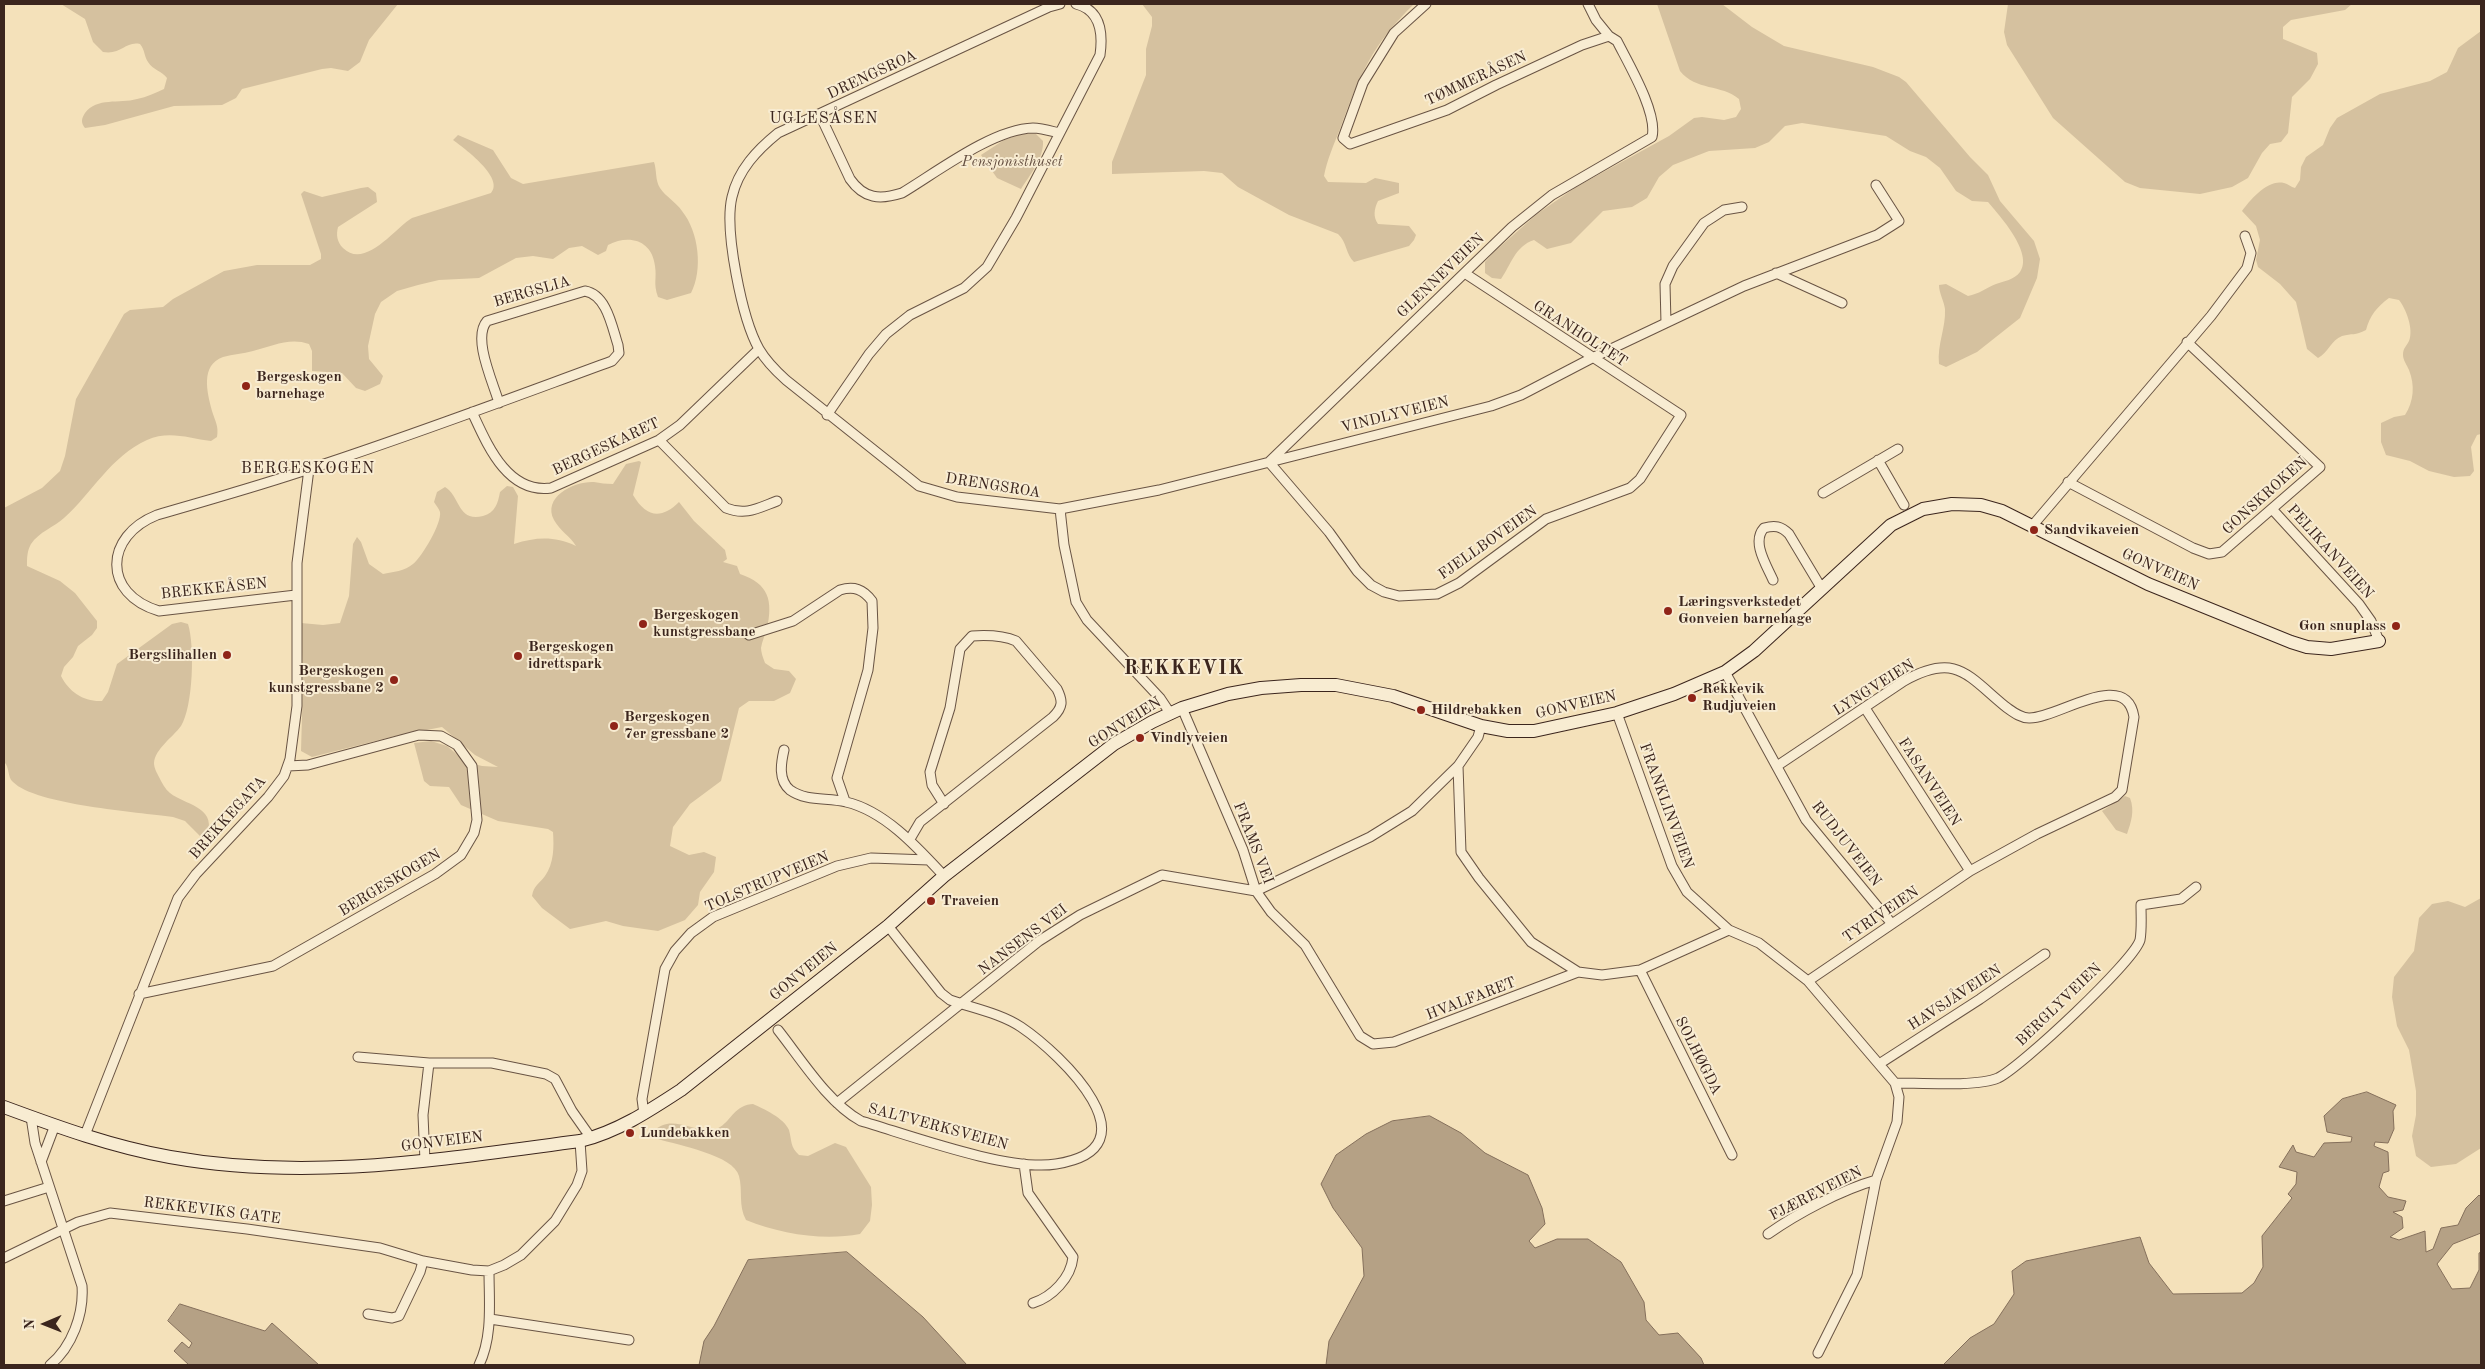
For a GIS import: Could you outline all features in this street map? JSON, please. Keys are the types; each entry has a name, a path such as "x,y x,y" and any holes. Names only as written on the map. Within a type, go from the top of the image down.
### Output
{"street":[{"name":"DRENGSROA","path":"1060,4 1049,6 820,115 798,123 764,144 746,166 732,196 730,209 731,235 741,296 750,329 759,349 782,376 827,415 919,486 957,497 1060,509"},
{"path":"827,415 869,354 886,334 910,315 964,288 987,267 1016,218 1100,55 1100,25 1096,17 1083,5 1076,4"},
{"name":"TØMMERÅSEN","path":"1426,4 1394,33 1363,83 1343,138 1350,144 1447,110 1582,45 1609,36"},
{"path":"1588,4 1596,20 1609,36"},
{"name":"GLENNEVEIEN","path":"1269,462 1327,404 1466,274 1512,227 1552,195 1652,137 1652,121 1646,101 1617,41 1609,36"},
{"path":"820,115 850,179 857,188 874,197 889,197 902,193 987,142 1012,130 1035,128 1059,134"},
{"name":"VINDLYVEIEN","path":"1060,509 1158,490 1491,406 1521,396 1592,358 1776,273 1877,235 1899,221 1894,210 1876,185"},
{"path":"1666,323 1665,284 1673,266 1704,223 1724,210 1742,207"},
{"path":"2033,525 2247,268 2251,253 2245,236"},
{"path":"1776,273 1842,303"},
{"name":"GRANHOLTET","path":"1466,274 1681,415"},
{"name":"BERGSLIA","path":"309,470 472,412 612,361 616,358 618,345 603,302 598,295 585,291 487,321 481,332 482,348 499,402"},
{"name":"GONSKROKEN","path":"2068,482 2193,548 2209,554 2222,552 2320,468 2187,342"},
{"name":"BERGESKARET","path":"472,412 496,460 518,480 534,488 541,489 562,484 659,440 680,425 759,349"},
{"name":"FJELLBOVEIEN","path":"1269,462 1281,473 1329,532 1357,571 1371,585 1384,592 1399,596 1420,596 1437,594 1459,584 1546,519 1568,509 1630,488 1640,479 1681,415"},
{"path":"659,440 726,508 738,512 753,510 777,501"},
{"path":"1822,493 1898,449"},
{"path":"1878,460 1904,504"},
{"name":"BREKKEGATA","path":"85,1135 178,898 196,874 268,797 288,766 296,724 296,595 299,538 309,470"},
{"name":"BREKKEÅSEN","path":"296,595 158,611 145,607 128,594 118,575 118,555 126,536 142,521 309,470"},
{"name":"GONVEIEN","path":"4,1107 85,1135 170,1157 240,1166 346,1168 425,1161 585,1139 644,1114 681,1090 888,926 944,876 1114,744 1176,710 1228,694 1301,684 1336,685 1411,700 1481,726 1508,731 1534,732 1617,713 1674,694 1725,672 1754,651 1892,525 1924,509 1952,504 1981,505 2002,511 2148,584 2291,642 2308,647 2331,649 2379,641"},
{"path":"1060,509 1064,545 1076,602 1087,620 1160,698 1176,710"},
{"name":"PELIKANVEIEN","path":"2272,509 2359,604 2371,621 2379,641"},
{"path":"1773,580 1760,548 1759,538 1764,528 1771,526 1784,529 1790,534 1822,589"},
{"path":"749,635 793,620 840,590 848,587 858,588 872,601 871,657 837,778 845,801"},
{"path":"910,839 920,822 944,804 1060,710 1062,698 1057,689 1016,641 985,635 972,636 960,649 950,708 930,772 932,785 944,804"},
{"name":"LYNGVEIEN","path":"1777,766 1920,672 1941,667 1960,670 1972,677 2012,712 2024,718 2036,718 2100,695 2115,694 2127,699 2133,706 2134,716 2122,790 2108,802 2038,834 1970,871"},
{"name":"RUDJUVEIEN","path":"1725,672 1806,820 1892,924"},
{"name":"FASANVEIEN","path":"1865,708 1970,871"},
{"name":"FRAMS VEI","path":"1176,710 1243,850 1256,891 1271,912 1305,945 1360,1036 1373,1044"},
{"name":"FRANKLINVEIEN","path":"1617,713 1678,880 1696,903 1730,930 1759,943 1808,981 1895,1083"},
{"path":"1256,891 1370,837 1412,811 1458,766 1478,737 1481,726"},
{"name":"BERGESKOGEN","path":"139,994 273,966 435,874 461,855 474,833 477,810 472,766 457,745 441,736 432,734 419,736 308,766 288,766"},
{"path":"784,750 781,767 782,778 788,789 799,795 845,801 862,807 910,839 944,876"},
{"path":"1458,766 1461,852 1479,878 1531,942 1578,972 1602,975 1640,970 1730,930"},
{"name":"TOLSTRUPVEIEN","path":"644,1114 642,1098 665,969 675,950 691,933 713,917 837,866 871,858 929,860"},
{"name":"TYRIVEIEN","path":"1808,981 1970,871"},
{"name":"NANSENS VEI","path":"836,1103 1047,936 1080,915 1162,875 1256,891"},
{"name":"BERGLYVEIEN","path":"1895,1083 1978,1082 1998,1078 2056,1032 2128,958 2140,940 2141,905 2181,899 2196,887"},
{"path":"888,926 941,993 950,1000 962,1004"},
{"name":"HAVSJÅVEIEN","path":"1878,1064 1980,999 2045,954"},
{"name":"SOLHØGDA","path":"1640,970 1732,1155"},
{"name":"HVALFARET","path":"1373,1044 1394,1042 1419,1034 1578,972"},
{"name":"SALTVERKSVEIEN","path":"778,1030 836,1103 848,1114 861,1121 976,1154 1024,1164 1056,1165 1082,1157 1096,1145 1100,1136 1101,1120 1098,1107 1085,1086 1039,1041 1019,1026 962,1004"},
{"path":"358,1057 429,1063 492,1063 546,1074 555,1079 585,1139 582,1171 578,1185 555,1221 520,1255 504,1265 488,1271 490,1319 484,1356 479,1365"},
{"path":"425,1161 423,1115 429,1063"},
{"path":"1818,1353 1857,1275 1876,1180 1897,1122 1899,1096 1895,1083"},
{"path":"31,1117 35,1143 80,1277 82,1305 69,1339 50,1365"},
{"path":"41,1162 55,1125"},
{"path":"1024,1164 1028,1193 1073,1258 1072,1264 1056,1290 1044,1300 1033,1303"},
{"name":"FJÆREVEIEN","path":"1768,1234 1784,1223 1856,1186 1876,1180"},
{"path":"4,1201 49,1187"},
{"name":"REKKEVIKS GATE","path":"4,1258 90,1217 121,1213 380,1248 423,1261 488,1271"},
{"path":"368,1314 392,1318 399,1316 420,1272 423,1261"},
{"path":"490,1319 629,1340"}],"green space":[{"path":"61,4 398,4 369,40 360,62 348,71 331,68 322,69 242,89 236,98 222,105 174,106 105,125 85,128 82,119 90,108 102,103 130,100 151,95 164,89 167,78 150,65 140,44 131,44 115,52 103,52 93,42 85,19"},
{"path":"1142,4 1414,4 1377,47 1361,76 1329,158 1324,176 1328,182 1366,183 1375,178 1399,183 1399,193 1378,201 1375,216 1378,224 1409,226 1416,235 1409,246 1354,262 1338,234 1289,215 1238,187 1222,173 1204,171 1112,174 1112,162 1146,75 1146,49 1152,26 1152,17"},
{"path":"1657,4 1722,4 1752,27 1784,46 1873,67 1899,77 1906,82 1970,157 1988,175 2000,201 2034,241 2040,259 2037,278 2020,318 1977,352 1946,367 1939,364 1939,350 1945,309 1939,285 1946,284 1968,296 2015,277 2020,272 2023,264 2019,245 2000,216 1988,202 1972,201 1956,191 1940,168 1926,157 1910,151 1886,136 1802,123 1785,126 1769,142 1755,148 1709,151 1673,165 1659,177 1647,198 1632,207 1603,211 1571,243 1547,249 1534,240 1518,251 1501,279 1492,278 1485,273 1485,262 1494,252 1537,214 1576,187 1669,136 1694,118 1702,117 1724,120 1736,117 1741,109 1739,99 1724,91 1693,82 1680,71"},
{"path":"2008,4 2352,4 2345,10 2291,20 2283,27 2283,39 2317,53 2318,64 2310,79 2292,97 2288,133 2281,142 2270,144 2262,153 2248,178 2232,187 2200,194 2140,188 2125,182 2053,118 2007,45 2004,32"},
{"path":"2481,31 2481,434 2477,435 2471,447 2474,471 2470,476 2454,477 2429,471 2410,461 2386,455 2381,442 2381,423 2394,417 2405,415 2413,393 2411,376 2403,355 2411,331 2407,314 2399,300 2389,298 2374,312 2366,330 2338,338 2318,358 2307,349 2296,302 2280,284 2258,267 2256,260 2260,240 2256,226 2242,211 2260,191 2272,184 2284,183 2295,188 2300,180 2301,167 2306,157 2323,145 2330,128 2337,118 2380,94 2430,81 2447,72 2458,48"},
{"name":"Pensjonisthuset","path":"1022,134 1036,134 1043,141 1043,147 1039,160 1021,189 997,178 981,155 1004,140"},
{"path":"458,135 493,150 511,178 523,184 654,162 657,182 660,188 682,211 692,229 698,262 695,284 691,293 667,300 658,297 653,257 644,245 638,242 624,240 616,242 608,245 606,251 598,255 582,246 569,248 553,259 533,256 516,258 479,278 439,280 397,291 381,302 375,314 368,346 369,359 383,376 380,384 365,391 356,388 342,373 312,371 312,351 309,344 302,342 281,343 223,357 216,361 208,373 207,388 217,427 217,437 211,441 171,435 155,437 134,447 112,465 64,518 34,540 29,549 27,563 27,566 60,581 75,593 97,621 97,628 92,635 78,646 73,657 64,667 61,676 68,687 83,698 102,701 108,692 117,664 172,624 181,622 188,624 192,647 192,676 188,705 181,726 158,753 154,765 168,791 197,807 207,817 209,824 208,833 200,836 185,821 173,817 65,802 25,790 13,782 4,762 4,508 42,488 60,471 65,456 76,399 124,314 130,310 163,307 173,299 224,271 257,265 310,265 321,259 301,194 304,191 322,197 368,187 376,193 377,202 338,227 337,233 341,246 352,253 361,254 379,245 412,218 491,193 494,187 493,180 481,164 453,140"},
{"name":"Bergeskogen idrettspark","path":"641,462 633,495 643,508 654,514 666,512 679,502 694,521 725,550 727,559 723,562 737,566 740,574 750,578 763,588 769,601 769,619 761,648 765,663 774,669 789,671 796,679 790,693 774,701 749,701 739,708 721,781 690,804 673,827 670,846 689,855 704,852 716,857 714,872 700,892 698,905 685,920 658,931 623,926 606,921 570,929 542,908 532,896 535,887 548,871 552,860 553,832 548,829 498,821 461,805 449,787 430,786 424,781 414,743 431,741 447,746 466,762 498,767 475,755 442,727 391,737 312,757 301,751 303,681 301,623 323,625 340,623 349,596 353,544 357,537 361,542 369,564 383,574 403,570 413,564 431,540 438,524 440,512 434,502 437,492 445,487 450,491 464,512 475,517 490,513 497,504 500,492 507,486 513,487 518,496 514,544 530,540 553,539 576,546 554,520 551,512 552,504 556,498 569,488 586,482 613,484 626,464"},
{"path":"2125,796 2130,798 2132,807 2131,821 2127,834 2116,830 2102,811"},
{"path":"2481,898 2481,1148 2456,1164 2431,1167 2416,1156 2412,1136 2416,1115 2416,1091 2409,1050 2397,1026 2392,997 2394,977 2414,951 2419,918 2432,904 2448,901 2465,907"},
{"path":"753,1104 773,1114 783,1122 789,1130 793,1146 799,1155 808,1156 835,1143 846,1147 871,1187 872,1205 870,1221 860,1234 832,1237 802,1235 773,1229 746,1220 741,1203 739,1176 735,1169 727,1162 704,1152 658,1139 654,1131 660,1126 674,1123 703,1130 716,1129 738,1110"}],"shaded area":[{"path":"2367,1092 2396,1105 2393,1111 2394,1129 2388,1143 2375,1142 2374,1146 2388,1152 2389,1171 2383,1173 2379,1187 2388,1197 2406,1201 2403,1210 2393,1212 2402,1217 2403,1228 2390,1237 2399,1240 2425,1231 2426,1252 2433,1249 2441,1228 2458,1225 2466,1208 2479,1195 2481,1197 2481,1233 2453,1244 2437,1264 2452,1289 2470,1288 2479,1270 2479,1253 2481,1252 2481,1365 1943,1365 1970,1338 1994,1324 2014,1294 2012,1271 2026,1261 2140,1237 2149,1263 2173,1294 2242,1293 2254,1283 2263,1267 2262,1236 2292,1198 2288,1194 2296,1184 2297,1172 2279,1167 2293,1145 2296,1152 2314,1157 2324,1143 2351,1142 2352,1137 2327,1132 2324,1116 2342,1099"},
{"path":"1430,1116 1461,1133 1485,1153 1528,1175 1542,1208 1545,1224 1529,1241 1535,1248 1557,1239 1588,1239 1621,1262 1644,1302 1646,1320 1659,1335 1678,1333 1701,1358 1704,1365 1326,1365 1329,1341 1364,1276 1362,1248 1333,1208 1321,1184 1336,1155 1366,1134 1392,1121"},
{"path":"847,1252 923,1317 967,1365 699,1365 704,1341 714,1326 748,1260"},
{"path":"180,1304 265,1331 272,1323 319,1365 189,1365 174,1351 182,1342 189,1348 192,1343 168,1321"}],"place":[{"name":"Bergeskogen barnehage","path":"246,386"},
{"name":"Sandvikaveien","path":"2034,530"},
{"name":"Læringsverkstedet Gonveien barnehage","path":"1668,611"},
{"name":"Bergeskogen kunstgressbane","path":"643,624"},
{"name":"Gon snuplass","path":"2396,626"},
{"name":"Bergslihallen","path":"227,655"},
{"name":"Bergeskogen idrettspark","path":"518,656"},
{"name":"Bergeskogen kunstgressbane 2","path":"394,680"},
{"name":"Rekkevik Rudjuveien","path":"1692,698"},
{"name":"Hildrebakken","path":"1421,710"},
{"name":"Bergeskogen 7er gressbane 2","path":"614,726"},
{"name":"Vindlyveien","path":"1140,738"},
{"name":"Traveien","path":"931,901"},
{"name":"Lundebakken","path":"630,1133"}],"district":[{"name":"UGLESÅSEN","path":"824,119"},
{"name":"BERGESKOGEN","path":"308,469"},
{"name":"REKKEVIK","path":"1184,669"}]}
